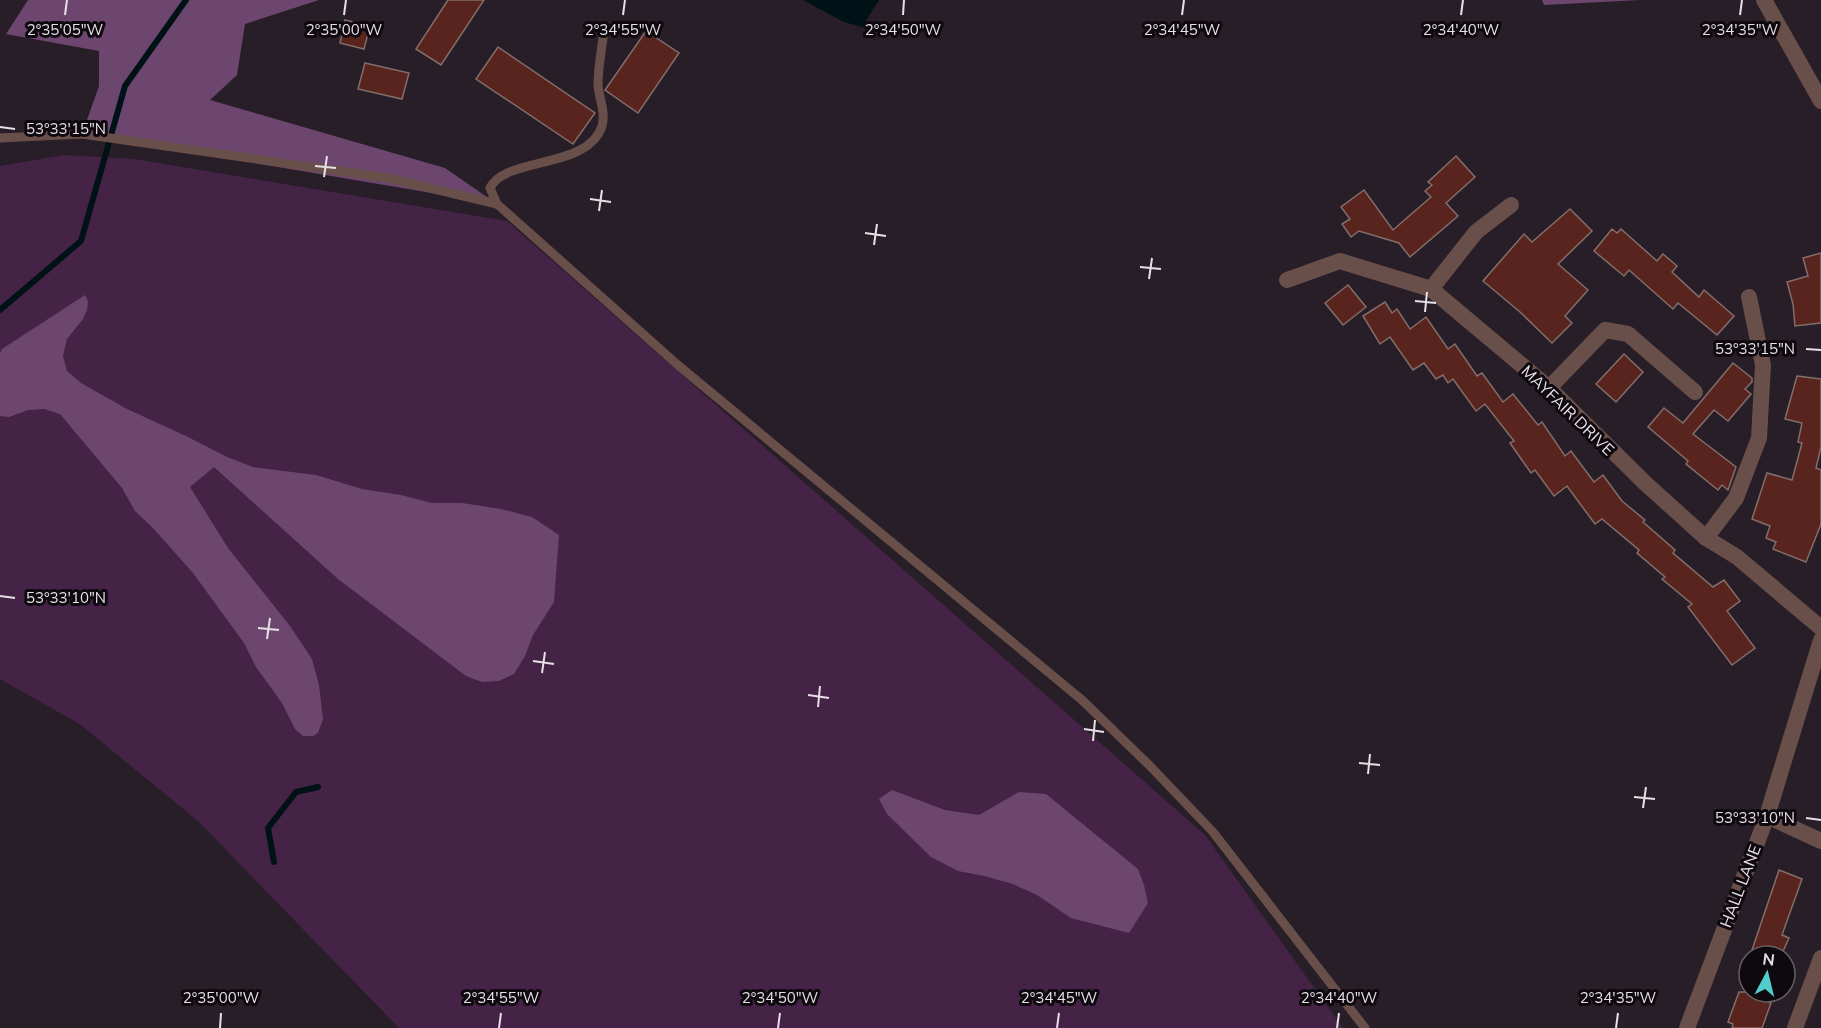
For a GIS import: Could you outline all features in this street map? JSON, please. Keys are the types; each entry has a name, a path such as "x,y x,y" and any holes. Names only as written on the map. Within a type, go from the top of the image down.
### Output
{"street":[{"path":"1764,0 1821,101"},
{"path":"1431,289 1476,232 1511,205"},
{"name":"MAYFAIR DRIVE","path":"1287,280 1340,261 1431,289 1549,388 1636,475 1706,538 1737,556 1821,628"},
{"path":"1706,538 1736,498 1759,438 1763,365 1749,297"},
{"path":"1549,388 1605,330 1628,334 1695,392"},
{"name":"HALL LANE","path":"1687,1028 1767,816 1821,640"},
{"path":"1767,816 1821,840"},
{"path":"1801,1026 1821,958"}],"lane":[{"path":"604,30 598,80 598,93 604,118 598,134 592,142 576,152 498,178 490,188 497,204 679,366 1091,709 1213,832 1365,1028"},
{"path":"0,138 81,134 97,136 388,178 497,204"}],"shaded area":[{"path":"28,0 319,0 245,24 237,75 210,100 445,168 497,204 82,134 99,86 99,51 6,34"},
{"path":"803,0 879,0 862,27 844,22"},
{"path":"1542,0 1640,0 1544,5"},
{"path":"64,155 134,159 507,221 1205,835 1343,1028 399,1028 199,822 81,725 0,679 0,166"},
{"path":"85,295 88,301 87,310 83,319 67,339 63,356 67,371 81,383 127,409 253,467 316,475 362,489 432,503 462,503 501,509 532,517 559,535 554,602 533,635 525,656 514,674 499,681 482,682 466,676 338,579 214,467 190,487 228,548 290,626 312,659 319,685 323,719 318,733 313,736 303,736 295,729 282,703 256,667 244,643 193,573 135,511 122,488 60,414 44,409 28,410 9,417 0,416 0,353 2,349"},
{"path":"892,790 945,810 979,815 1019,792 1046,794 1138,869 1148,903 1129,933 1071,918 1037,895 1013,884 958,871 931,857 887,814 879,799"}],"building":[{"path":"448,0 484,0 441,65 416,49"},
{"path":"345,20 370,26 364,49 340,43"},
{"path":"646,31 679,53 638,113 605,90"},
{"path":"498,47 595,113 573,144 476,79"},
{"path":"365,63 409,73 402,99 358,89"},
{"path":"1456,156 1475,177 1446,203 1458,216 1410,257 1399,243 1359,231 1351,237 1342,224 1350,219 1341,207 1364,190 1393,230 1431,197 1425,191 1432,185 1428,182"},
{"path":"1570,209 1592,231 1558,264 1588,290 1565,316 1572,323 1552,343 1483,281 1524,234 1532,242"},
{"path":"1612,229 1617,233 1621,229 1657,261 1663,254 1677,266 1672,272 1699,297 1704,290 1734,316 1717,335 1678,303 1673,309 1629,270 1624,276 1594,251"},
{"path":"1821,253 1821,323 1795,326 1793,304 1787,282 1808,276 1803,258"},
{"path":"1348,285 1366,307 1343,325 1325,303"},
{"path":"1385,302 1392,313 1397,309 1410,329 1426,317 1448,349 1455,344 1477,376 1482,373 1503,402 1513,394 1538,425 1542,422 1565,456 1571,451 1594,482 1603,475 1622,501 1675,550 1673,553 1713,587 1724,580 1740,601 1727,611 1755,648 1732,665 1688,607 1692,604 1662,579 1665,577 1637,553 1639,550 1602,519 1595,524 1567,486 1554,496 1535,470 1531,473 1510,443 1514,441 1485,404 1476,411 1453,379 1448,383 1443,375 1436,379 1424,363 1413,370 1390,337 1380,344 1363,316"},
{"path":"1624,354 1643,372 1616,402 1596,384"},
{"path":"1733,363 1752,378 1752,382 1745,389 1751,394 1728,421 1714,410 1693,434 1736,467 1728,490 1722,485 1718,490 1686,464 1688,461 1648,427 1664,408 1683,423"},
{"path":"1797,376 1821,379 1821,447 1816,468 1821,470 1821,524 1806,562 1773,549 1776,542 1766,538 1770,526 1752,519 1767,473 1792,480 1802,443 1798,442 1802,423 1785,419"},
{"path":"1779,870 1802,879 1782,935 1789,938 1786,944 1754,944"},
{"path":"1737,997 1737,1004 1771,1004 1762,1028 1732,1028 1733,1024 1728,1022"}],"waterway":[{"path":"0,310 81,241 125,86 186,0"},
{"path":"274,862 268,828 296,792 318,787"}]}
